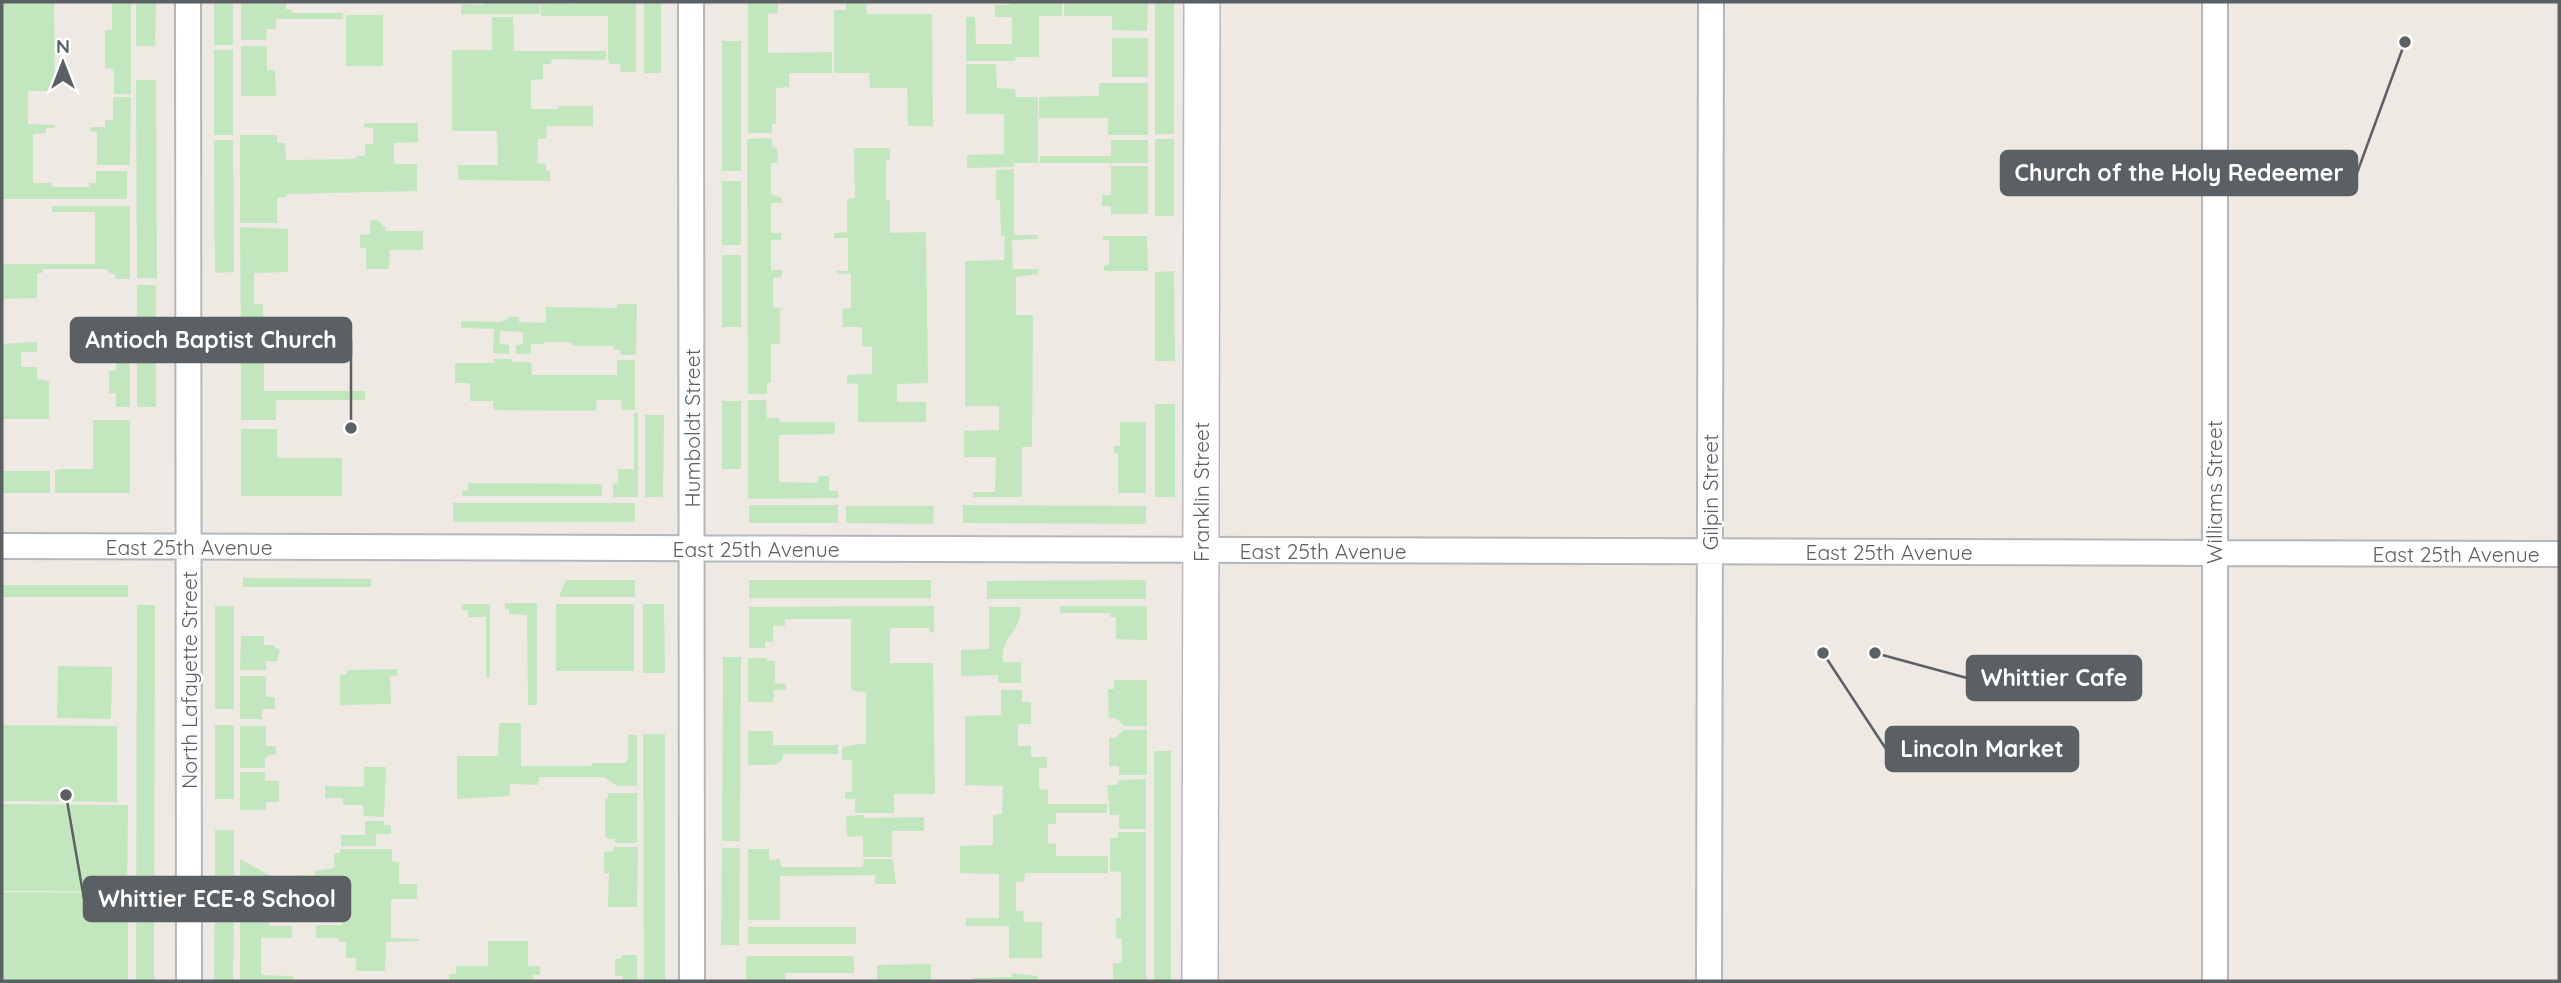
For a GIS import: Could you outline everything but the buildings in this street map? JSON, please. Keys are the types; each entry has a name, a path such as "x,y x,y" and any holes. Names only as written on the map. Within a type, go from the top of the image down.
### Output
{"street":[{"name":"North Lafayette Street","path":"188,2 189,981"},
{"name":"Humboldt Street","path":"691,2 692,981"},
{"name":"Franklin Street","path":"1200,981 1202,2"},
{"name":"Gilpin Street","path":"1709,981 1711,2"},
{"name":"Williams Street","path":"2215,2 2215,981"},
{"name":"East 25th Avenue","path":"2,546 2559,554"}],"green space":[{"path":"2,2 54,2 55,91 28,91 28,124 55,125 55,128 46,128 46,133 33,134 33,183 51,183 52,187 89,187 89,183 96,183 96,171 127,171 127,199 2,199"},
{"path":"112,2 131,2 131,94 114,94 114,69 105,68 105,30 112,30"},
{"path":"136,2 156,2 155,46 136,46"},
{"path":"214,2 233,2 233,45 214,45"},
{"path":"241,2 286,2 286,9 292,10 292,13 343,13 343,19 276,19 276,29 267,29 266,40 241,40"},
{"path":"485,2 540,2 540,14 461,14 461,4 484,5"},
{"path":"636,2 636,72 621,72 620,64 610,64 608,16 541,16 541,3"},
{"path":"644,2 661,2 661,73 644,73"},
{"path":"748,2 778,2 778,13 768,14 768,53 832,52 832,73 789,73 789,87 776,88 776,124 772,124 772,133 748,133"},
{"path":"846,2 866,2 867,14 932,14 933,126 908,126 907,88 870,88 869,73 834,73 834,10 846,10"},
{"path":"1010,2 1062,2 1062,16 1039,16 1039,57 1016,57 1015,61 966,61 966,17 975,17 976,44 1012,44 1012,17 995,17 995,5 1009,5"},
{"path":"1064,2 1148,2 1147,31 1112,30 1112,16 1064,16"},
{"path":"1155,2 1174,2 1174,134 1155,134"},
{"path":"346,15 383,15 383,66 346,66"},
{"path":"492,17 513,17 514,51 606,51 606,60 552,59 551,64 543,64 543,79 531,80 531,109 593,106 593,126 547,126 546,139 538,139 537,163 546,164 546,171 550,171 550,181 458,180 458,165 498,165 497,131 452,131 452,50 492,50"},
{"path":"1112,38 1148,38 1148,77 1112,77"},
{"path":"722,41 741,41 741,171 722,171"},
{"path":"241,46 267,46 267,70 275,70 276,96 241,96"},
{"path":"214,50 233,50 233,135 214,135"},
{"path":"966,64 996,64 997,88 1015,89 1016,97 1038,97 1038,163 1014,163 1014,167 967,168 967,155 1004,154 1004,114 966,114"},
{"path":"136,80 156,80 157,278 137,278"},
{"path":"1099,83 1148,83 1148,135 1108,135 1108,118 1039,118 1039,97 1099,96"},
{"path":"113,97 131,97 130,165 97,165 97,132 90,131 90,127 105,127 105,120 113,120"},
{"path":"364,123 418,123 418,142 394,143 394,164 417,164 417,191 287,194 287,197 277,198 277,223 240,223 240,135 277,135 277,143 285,143 286,160 356,159 357,156 365,156 365,144 373,144 373,128 364,127"},
{"path":"772,138 772,147 777,148 778,163 771,163 771,194 782,198 782,203 771,203 771,233 781,233 781,240 771,240 771,270 782,270 782,277 773,278 773,307 785,309 780,310 780,344 771,344 771,383 767,383 767,394 748,394 747,139"},
{"path":"1155,139 1174,139 1174,216 1155,216"},
{"path":"214,140 233,140 234,272 215,273"},
{"path":"1111,140 1148,140 1148,163 1040,163 1040,156 1111,156"},
{"path":"854,148 890,148 890,160 886,161 886,200 890,200 890,233 926,232 928,383 897,384 897,402 926,402 926,422 858,422 858,384 847,383 847,375 872,374 872,347 862,346 862,327 843,327 842,309 851,308 851,274 837,274 837,271 848,271 848,238 834,238 834,233 847,232 847,199 855,198"},
{"path":"1111,166 1148,166 1148,214 1111,214 1111,206 1102,206 1102,195 1111,195"},
{"path":"1014,169 1014,235 1038,235 1038,239 1012,240 1013,269 1038,269 1038,274 1016,277 1016,315 1033,315 1032,447 1022,447 1022,497 973,497 973,492 995,492 996,457 964,457 964,431 999,430 999,406 965,406 965,261 1004,260 1005,236 1001,236 1000,200 996,200 996,170"},
{"path":"722,181 741,181 741,245 722,245"},
{"path":"52,206 130,206 130,279 115,279 115,274 109,274 108,269 43,269 42,273 37,273 37,298 2,299 2,264 95,264 95,212 52,212"},
{"path":"370,220 377,220 386,231 423,231 423,250 390,250 389,269 366,269 366,248 360,248 360,235 370,234"},
{"path":"240,227 288,229 288,272 254,273 254,304 263,304 263,335 241,335"},
{"path":"1103,236 1147,236 1148,271 1104,271 1104,265 1109,265 1109,240 1103,240"},
{"path":"722,255 741,255 741,327 722,327"},
{"path":"1174,271 1175,361 1155,361 1155,272"},
{"path":"137,285 156,285 156,407 137,407"},
{"path":"618,304 637,304 636,355 621,355 620,350 614,350 614,346 574,346 570,342 531,344 531,354 516,354 516,345 523,344 523,332 500,331 499,344 509,345 509,354 493,353 494,329 461,328 461,321 501,322 510,317 519,317 519,322 546,323 546,307 617,308"},
{"path":"109,323 130,323 130,407 116,407 116,393 109,393 109,371 116,371 116,344 97,343 97,332 109,332"},
{"path":"37,342 37,352 21,352 21,367 37,367 37,379 49,381 49,419 2,419 2,344"},
{"path":"494,359 531,362 532,375 617,375 617,360 635,360 635,410 622,410 621,400 597,400 596,411 493,410 493,401 470,401 470,383 455,383 455,363 494,363"},
{"path":"241,363 264,363 264,391 365,391 365,400 276,400 276,420 241,420"},
{"path":"748,400 766,400 767,418 779,418 780,422 835,422 835,434 779,435 779,482 818,483 818,476 829,476 829,491 838,491 838,498 748,499"},
{"path":"722,401 741,401 741,469 722,469"},
{"path":"1155,404 1175,404 1175,497 1155,497"},
{"path":"634,413 638,413 638,497 613,497 613,484 618,483 618,469 634,469"},
{"path":"645,415 664,415 663,497 645,497"},
{"path":"93,420 130,420 130,493 55,493 55,471 93,469"},
{"path":"1120,422 1146,422 1146,493 1118,493 1118,454 1114,453 1114,446 1120,446"},
{"path":"241,429 277,429 277,458 342,458 342,496 241,496"},
{"path":"2,471 50,471 50,493 2,493"},
{"path":"468,483 602,484 602,496 462,496 462,491 468,491"},
{"path":"453,503 635,503 635,522 453,522"},
{"path":"749,505 838,505 838,523 749,523"},
{"path":"963,505 1146,506 1146,524 963,523"},
{"path":"846,506 934,506 933,524 846,523"},
{"path":"243,578 371,579 371,587 243,587"},
{"path":"566,580 635,580 635,597 559,597"},
{"path":"749,580 931,580 931,598 749,598"},
{"path":"1146,580 1146,599 987,599 987,581"},
{"path":"2,585 128,585 128,597 2,597"},
{"path":"505,603 537,603 537,705 528,705 527,615 509,614"},
{"path":"462,604 490,604 490,677 486,677 486,617 468,617 468,610 462,610"},
{"path":"556,604 634,604 634,671 556,671"},
{"path":"643,604 664,604 665,673 643,673"},
{"path":"137,605 155,605 154,981 136,981"},
{"path":"215,606 234,606 234,709 215,709"},
{"path":"934,606 934,632 930,633 929,628 890,628 890,663 933,663 935,794 894,794 894,813 855,813 855,799 845,799 845,792 852,792 852,760 842,760 842,747 866,743 866,692 853,691 851,688 851,619 785,619 785,626 773,626 773,642 765,642 765,648 749,648 749,607"},
{"path":"1060,606 1147,606 1147,640 1116,639 1116,617 1110,617 1110,613 1060,613"},
{"path":"989,607 1021,607 1018,623 1005,645 1003,662 1021,662 1021,683 998,683 998,675 961,676 961,650 989,649"},
{"path":"241,636 264,636 264,645 274,645 280,649 277,661 266,661 266,670 240,670"},
{"path":"723,657 741,657 740,841 722,841"},
{"path":"748,658 775,661 775,683 786,684 786,690 774,690 773,702 748,702"},
{"path":"58,666 112,667 111,719 57,718"},
{"path":"397,669 398,676 390,676 391,704 340,705 340,675 347,674 347,670"},
{"path":"240,676 266,676 266,697 275,697 275,709 262,709 262,719 240,719"},
{"path":"1114,680 1147,680 1147,726 1124,726 1116,718 1109,718 1108,689 1114,689"},
{"path":"1001,690 1022,690 1022,702 1031,702 1031,724 1018,724 1018,746 1031,746 1031,757 1047,757 1047,768 1039,768 1039,789 1048,790 1048,804 1107,804 1107,813 1056,813 1056,824 1048,824 1048,843 1056,844 1056,856 1108,856 1108,873 1025,873 1024,881 1016,882 1016,911 1023,911 1024,922 1042,922 1042,958 1009,958 1009,926 966,926 966,918 999,918 999,874 960,873 960,846 993,845 993,815 1002,814 1003,786 965,785 965,716 1001,715"},
{"path":"499,723 521,723 521,766 625,763 628,759 628,735 637,735 637,786 617,786 604,777 539,777 538,785 510,784 510,796 457,799 457,756 498,756"},
{"path":"2,725 117,726 117,802 2,801"},
{"path":"215,725 234,725 234,799 215,799"},
{"path":"240,726 266,726 266,746 276,746 276,755 269,755 265,759 265,768 240,768"},
{"path":"1123,730 1147,730 1147,775 1119,775 1119,766 1109,766 1109,738 1116,738"},
{"path":"748,731 773,731 773,745 838,745 838,754 783,754 782,760 775,765 748,765"},
{"path":"643,734 665,734 665,981 644,981"},
{"path":"1154,751 1171,751 1171,981 1154,981"},
{"path":"364,767 386,767 384,817 364,816 363,805 343,805 343,798 325,798 325,786 364,787"},
{"path":"240,772 265,772 265,781 279,781 279,802 266,802 266,810 240,810"},
{"path":"1146,779 1146,829 1119,829 1119,815 1110,815 1107,785 1118,785 1118,780"},
{"path":"608,793 637,793 637,843 615,843 615,839 605,836 605,798 608,798"},
{"path":"2,804 128,805 127,891 2,891"},
{"path":"864,815 864,818 924,817 924,831 892,831 892,857 863,857 863,836 847,837 846,816"},
{"path":"365,821 384,821 384,825 391,825 391,834 376,834 376,846 341,846 341,835 365,835"},
{"path":"215,830 234,830 234,890 215,889"},
{"path":"1118,832 1146,832 1146,981 1113,981 1113,963 1122,963 1122,939 1116,938 1116,918 1121,918 1121,872 1110,871 1110,838 1118,838"},
{"path":"614,847 638,847 637,907 608,907 609,873 604,873 604,852 614,851"},
{"path":"722,848 740,848 739,945 721,945"},
{"path":"340,849 392,849 392,861 399,862 399,884 417,884 417,899 391,899 391,938 419,941 386,942 385,971 356,971 356,958 346,958 346,942 339,942 338,938 316,938 316,925 342,925 343,883 296,883 296,875 315,876 315,871 334,868 334,853 340,853"},
{"path":"748,849 769,849 769,860 780,859 781,867 863,867 864,859 893,859 896,884 875,884 875,875 780,876 780,920 748,920"},
{"path":"240,859 271,876 295,876 295,883 269,883 269,889 240,889"},
{"path":"2,892 128,893 128,981 2,981"},
{"path":"215,894 234,894 233,981 214,981"},
{"path":"240,895 269,895 269,926 292,926 292,938 261,938 261,975 293,976 293,981 240,981"},
{"path":"748,927 856,927 856,944 748,944"},
{"path":"488,941 528,941 528,966 540,966 540,975 533,975 533,981 449,981 449,974 456,974 456,966 488,966"},
{"path":"622,955 637,955 637,981 623,981 623,976 615,976 615,959 622,958"},
{"path":"746,956 854,956 854,973 785,973 785,981 746,981"},
{"path":"931,964 931,981 877,981 877,965"},
{"path":"1012,973 1038,976 1038,981 965,981 973,978 1012,977"}],"place":[{"name":"Church of the Holy Redeemer","path":"2405,42"},
{"name":"Antioch Baptist Church","path":"351,428"},
{"name":"Lincoln Market","path":"1823,653"},
{"name":"Whittier Cafe","path":"1875,653"},
{"name":"Whittier ECE-8 School","path":"66,795"}]}
